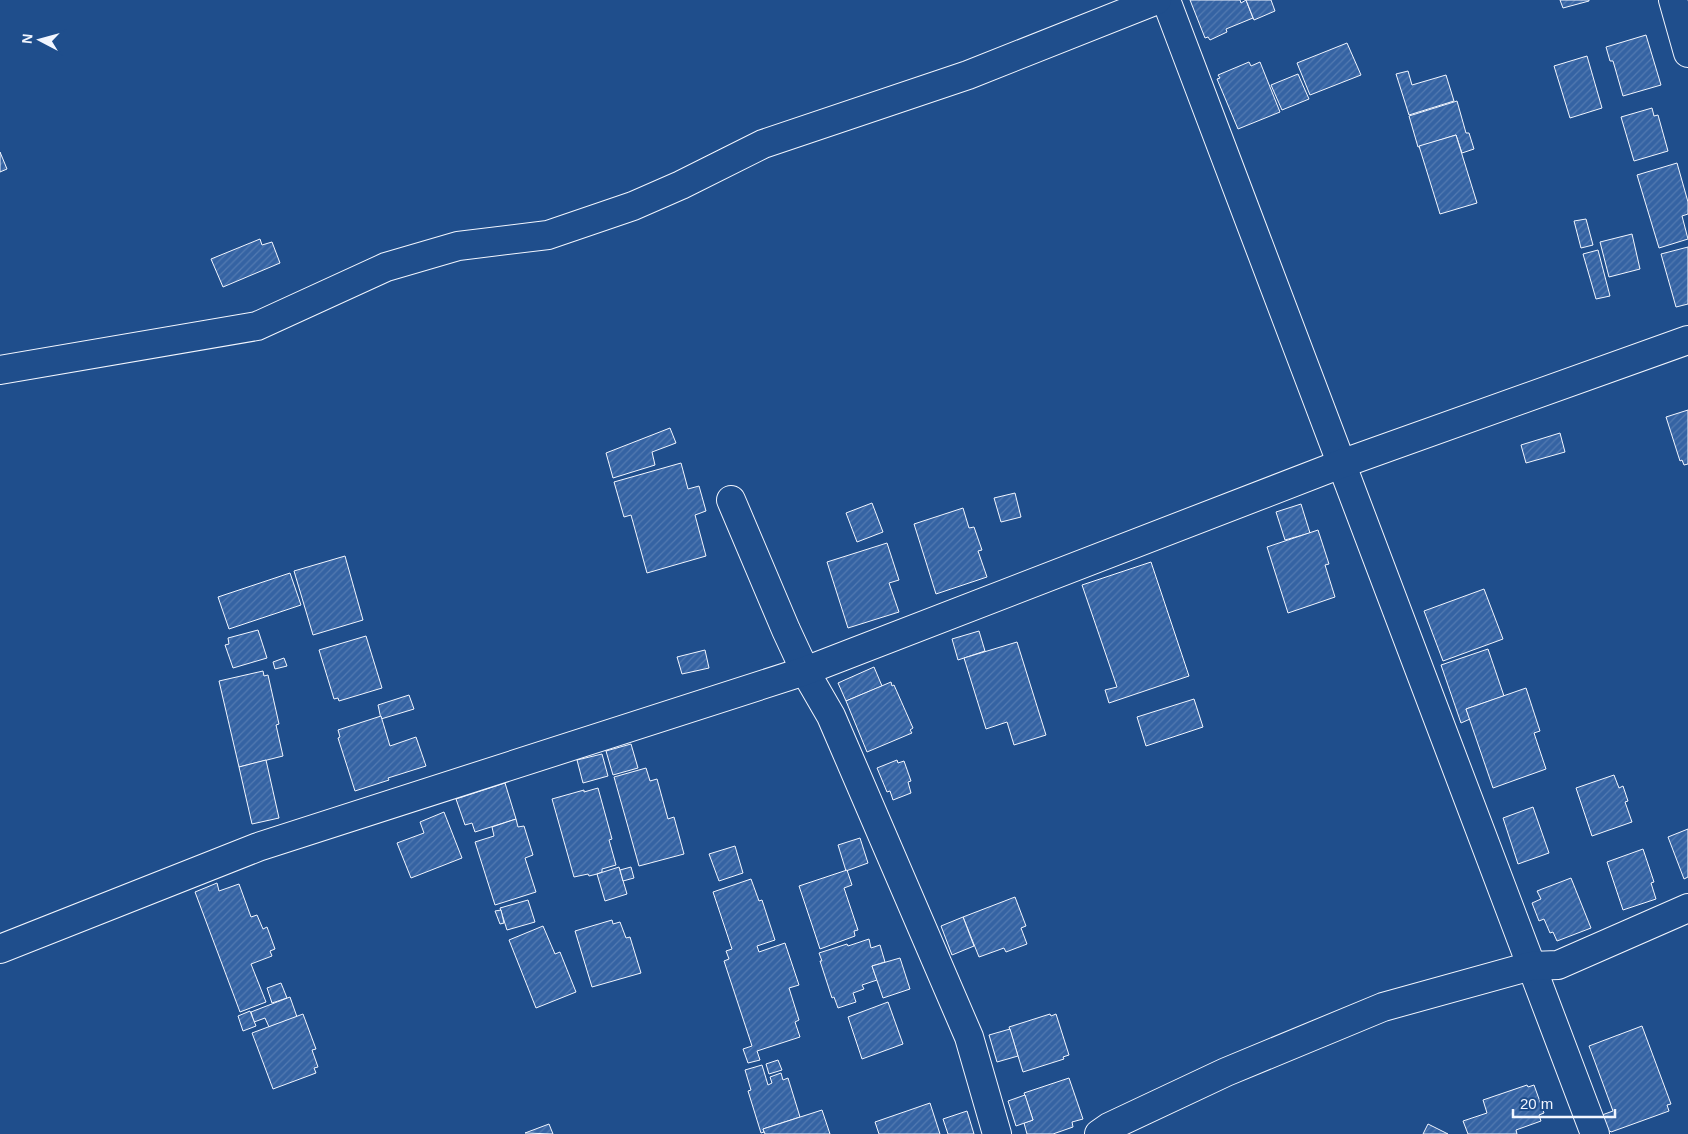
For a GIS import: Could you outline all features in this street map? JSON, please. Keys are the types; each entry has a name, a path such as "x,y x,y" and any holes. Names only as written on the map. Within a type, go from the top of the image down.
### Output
{"street":[{"path":"0,370 257,326 386,267 458,246 548,235 633,206 682,185 763,144 968,75 1157,0"},
{"path":"1166,0 1595,1134"},
{"path":"1673,0 1688,53"},
{"path":"0,949 258,847 805,671 1341,464 1688,340"},
{"path":"731,500 786,630 805,671 831,716 969,1037 997,1134"},
{"path":"1099,1134 1226,1072 1383,1007 1531,966 1558,965 1688,908"}],"building":[{"path":"1190,0 1240,0 1241,3 1246,0 1253,18 1226,29 1227,32 1210,40 1208,37 1205,38"},
{"path":"1246,0 1271,0 1275,11 1254,20"},
{"path":"1560,0 1589,0 1589,1 1563,8"},
{"path":"1646,35 1661,85 1623,96 1613,61 1610,61 1606,47"},
{"path":"1347,43 1361,75 1310,95 1297,63"},
{"path":"1587,56 1602,108 1570,118 1554,66"},
{"path":"1249,62 1251,66 1260,62 1280,112 1238,129 1217,79 1220,78 1218,75"},
{"path":"1408,71 1412,85 1446,75 1454,101 1409,115 1396,74"},
{"path":"1298,74 1309,99 1282,110 1271,85"},
{"path":"1457,101 1466,133 1469,133 1474,149 1462,153 1456,135 1418,147 1409,116"},
{"path":"1652,108 1654,116 1658,115 1668,151 1634,161 1621,117"},
{"path":"1456,135 1477,203 1440,214 1419,146"},
{"path":"0,152 7,169 0,172"},
{"path":"1677,163 1688,202 1688,214 1682,216 1688,239 1659,248 1637,175"},
{"path":"1586,219 1593,245 1581,248 1574,221"},
{"path":"1632,234 1640,269 1609,277 1600,242"},
{"path":"260,239 262,245 272,242 280,263 223,287 211,259"},
{"path":"1688,247 1688,304 1676,307 1661,254"},
{"path":"1598,250 1610,296 1596,299 1583,254"},
{"path":"1688,410 1688,464 1684,465 1682,460 1680,461 1666,417"},
{"path":"670,428 676,443 652,452 655,465 613,478 606,453"},
{"path":"1560,433 1565,452 1526,463 1521,445"},
{"path":"681,463 688,489 699,486 706,511 695,515 706,556 647,573 631,515 624,517 614,482"},
{"path":"1015,493 1021,517 1001,522 994,498"},
{"path":"872,503 883,532 857,542 846,513"},
{"path":"1301,504 1310,533 1285,540 1276,512"},
{"path":"963,508 969,528 974,527 982,550 978,551 987,577 936,594 914,524"},
{"path":"1318,530 1329,564 1325,565 1335,597 1288,613 1267,547"},
{"path":"887,543 899,580 889,583 899,612 848,628 827,562"},
{"path":"345,556 363,620 313,635 294,571"},
{"path":"1151,562 1189,676 1109,703 1105,690 1117,687 1082,585"},
{"path":"290,573 301,605 229,629 218,597"},
{"path":"1484,589 1503,639 1443,661 1424,611"},
{"path":"258,630 267,658 233,668 225,645 229,644 228,638"},
{"path":"979,631 985,651 958,660 952,639"},
{"path":"366,636 382,688 339,701 338,698 334,699 319,650"},
{"path":"1017,642 1046,735 1014,745 1007,722 986,729 964,658"},
{"path":"1488,649 1504,696 1466,709 1470,719 1461,723 1441,665"},
{"path":"705,650 709,668 682,674 677,657"},
{"path":"284,658 287,666 275,669 273,662"},
{"path":"874,667 882,686 846,701 838,683"},
{"path":"263,671 264,676 268,675 279,724 276,725 283,756 239,767 219,681"},
{"path":"891,682 913,728 910,730 912,733 867,752 846,701"},
{"path":"1526,688 1540,731 1534,733 1546,769 1493,788 1466,709"},
{"path":"409,695 414,709 381,719 378,705"},
{"path":"1194,699 1203,727 1146,746 1137,717"},
{"path":"381,716 390,746 416,737 426,766 355,791 338,738 340,737 338,730"},
{"path":"631,744 638,768 613,775 606,751"},
{"path":"602,754 608,776 583,783 577,760"},
{"path":"266,760 279,818 252,824 239,767"},
{"path":"897,760 898,763 904,761 911,781 908,782 911,793 893,800 890,791 887,792 877,768"},
{"path":"646,768 650,781 657,779 668,819 674,817 684,854 639,866 614,777"},
{"path":"1614,775 1619,788 1623,786 1628,801 1625,802 1632,822 1592,836 1576,788"},
{"path":"505,783 516,819 475,832 472,823 465,825 456,799"},
{"path":"598,788 612,839 609,840 616,865 602,869 602,872 597,874 574,877 552,799"},
{"path":"1533,807 1549,853 1518,864 1503,818"},
{"path":"444,812 462,858 411,878 397,843 424,833 420,822"},
{"path":"516,819 518,827 524,826 533,855 525,858 536,892 495,905 475,842 494,836 492,827"},
{"path":"1688,829 1688,877 1684,879 1668,837"},
{"path":"860,838 868,863 846,871 838,845"},
{"path":"735,846 743,873 719,881 709,854"},
{"path":"1643,849 1654,882 1651,883 1656,899 1623,910 1607,862"},
{"path":"619,867 627,894 605,901 597,874"},
{"path":"631,867 634,878 623,881 620,870"},
{"path":"847,870 852,885 844,888 858,930 854,931 855,936 820,949 799,886"},
{"path":"1571,878 1591,928 1557,941 1553,932 1550,933 1544,919 1539,921 1532,903 1541,899 1537,891"},
{"path":"751,879 759,901 762,900 775,940 757,946 759,952 785,943 799,985 789,988 799,1020 795,1022 800,1037 757,1051 760,1060 748,1063 743,1049 752,1046 724,961 729,959 726,951 732,949 713,892"},
{"path":"217,883 219,891 239,884 251,917 257,915 263,929 267,927 275,949 270,951 272,956 251,964 266,1002 240,1012 195,892"},
{"path":"1015,897 1026,926 1021,928 1027,944 1006,952 1004,948 979,957 963,917"},
{"path":"528,900 535,922 507,930 500,908"},
{"path":"501,910 504,923 500,924 495,911"},
{"path":"963,917 974,946 952,955 941,926"},
{"path":"612,920 613,924 620,922 626,938 630,937 641,973 592,987 575,931"},
{"path":"543,926 555,954 560,952 576,992 536,1008 509,940"},
{"path":"869,939 871,948 880,945 885,962 872,966 877,980 862,985 864,989 853,993 856,1002 838,1008 834,997 832,998 819,953"},
{"path":"900,958 910,989 883,998 872,966"},
{"path":"281,983 287,998 272,1003 267,988"},
{"path":"290,997 297,1017 269,1027 265,1018 254,1022 251,1012"},
{"path":"888,1002 903,1044 862,1059 848,1017"},
{"path":"250,1011 256,1026 243,1031 238,1016"},
{"path":"303,1014 316,1049 312,1050 318,1067 314,1068 316,1073 273,1089 252,1033"},
{"path":"1050,1014 1051,1016 1056,1014 1069,1055 1063,1057 1064,1059 1023,1072 1009,1027"},
{"path":"1642,1026 1671,1104 1667,1105 1669,1111 1611,1132 1608,1131 1602,1115 1613,1111 1589,1046"},
{"path":"1010,1029 1018,1056 997,1062 989,1035"},
{"path":"778,1060 782,1070 769,1074 766,1064"},
{"path":"762,1065 768,1085 772,1083 770,1077 781,1073 783,1080 788,1078 800,1117 763,1129 764,1132 761,1133 748,1091 751,1090 745,1070"},
{"path":"1069,1078 1083,1119 1072,1122 1073,1127 1053,1134 1027,1134 1024,1123 1033,1120 1024,1093"},
{"path":"1527,1085 1528,1087 1534,1085 1544,1113 1539,1115 1541,1121 1516,1130 1517,1134 1468,1134 1463,1121 1487,1113 1483,1100"},
{"path":"1025,1095 1033,1120 1016,1126 1008,1101"},
{"path":"930,1103 940,1134 879,1134 875,1122"},
{"path":"822,1110 830,1134 765,1134 763,1129"},
{"path":"967,1111 974,1134 948,1134 943,1119"},
{"path":"549,1124 553,1134 525,1133"},
{"path":"1428,1124 1448,1134 1423,1134"}]}
